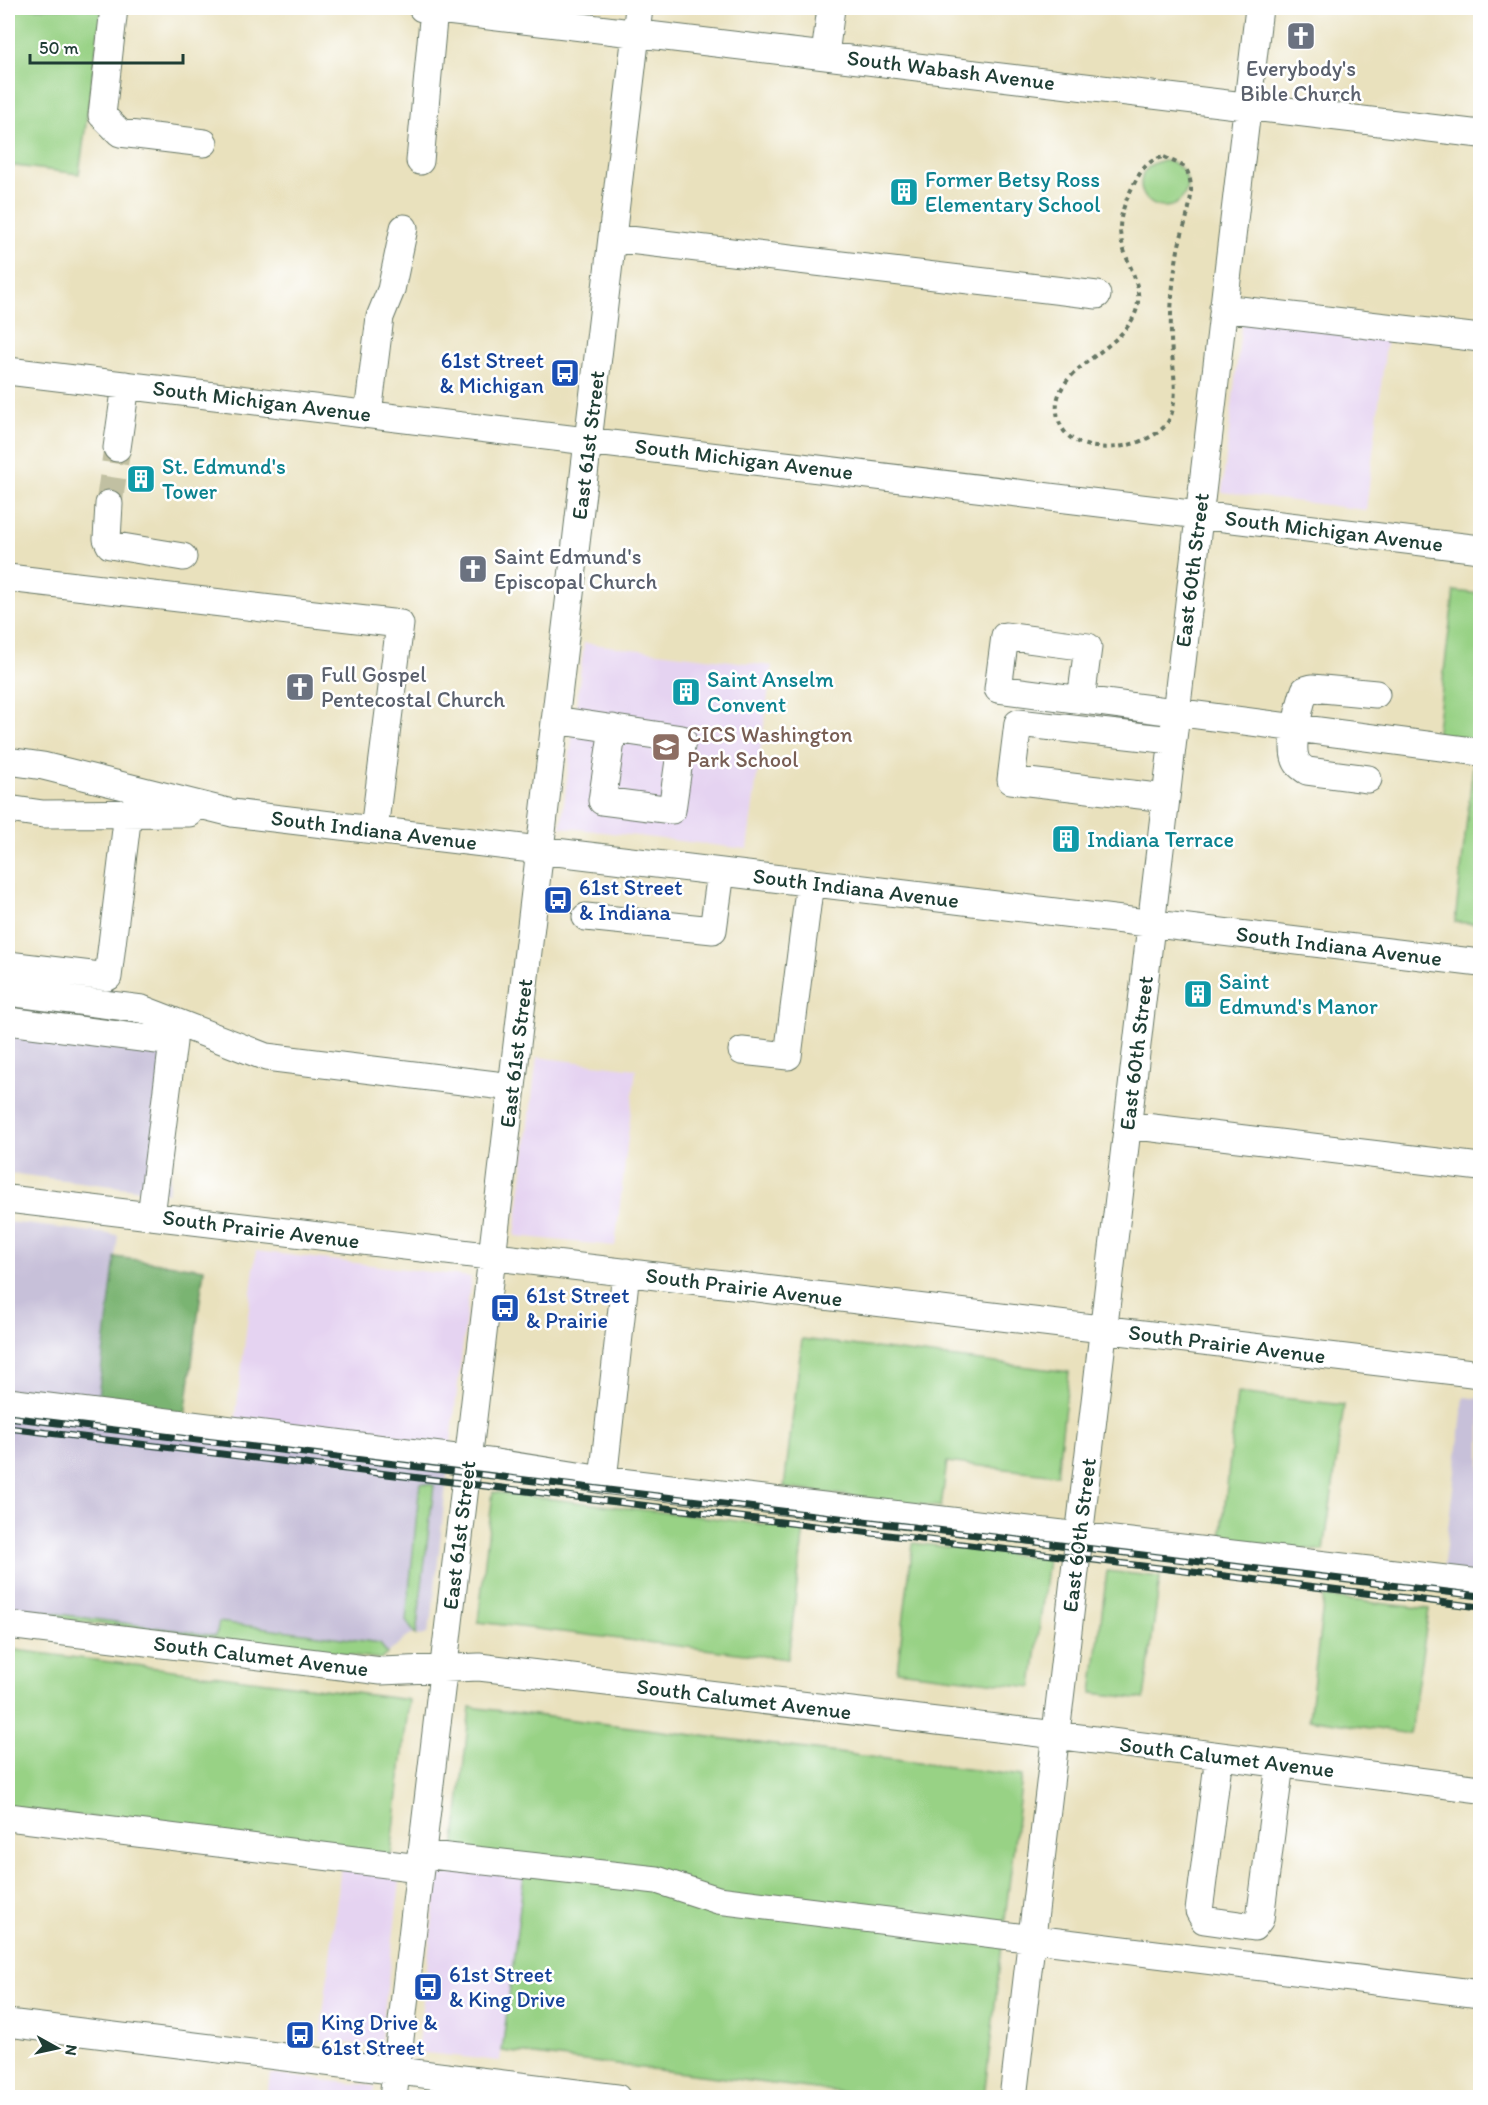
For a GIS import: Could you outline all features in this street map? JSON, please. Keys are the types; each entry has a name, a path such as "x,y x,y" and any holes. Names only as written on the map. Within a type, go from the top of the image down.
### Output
{"street":[{"path":"114,8 102,115 120,133 204,143"},
{"path":"420,161 428,8"},
{"name":"South Wabash Avenue","path":"428,8 638,20 825,55 1480,134"},
{"path":"825,55 831,8"},
{"name":"East 60th Street","path":"1013,2097 1259,8"},
{"name":"East 61st Street","path":"393,2097 638,20"},
{"path":"368,414 380,317 391,290 404,228"},
{"path":"612,238 1097,295"},
{"path":"1223,308 1480,338"},
{"name":"South Michigan Avenue","path":"8,371 1480,549"},
{"path":"117,448 126,385"},
{"path":"109,504 107,539 110,545 183,557"},
{"path":"8,578 400,624 374,830"},
{"path":"1368,779 1307,771 1299,766 1294,755 1300,700 1305,690 1312,688 1376,694"},
{"path":"1081,700 1174,727"},
{"path":"555,720 613,728"},
{"path":"1166,798 1011,780 1018,723 1297,729 1480,752"},
{"name":"South Indiana Avenue","path":"8,761 44,766 232,813"},
{"name":"South Indiana Avenue","path":"8,810 43,814 232,813 1480,963"},
{"path":"8,964 108,977 128,813"},
{"path":"586,917 713,930 721,872"},
{"path":"742,1051 788,1056 810,882"},
{"path":"8,992 142,1009 266,1057 512,1087"},
{"path":"8,1021 173,1042 151,1216"},
{"path":"1128,1125 1480,1167"},
{"name":"South Prairie Avenue","path":"8,1198 1480,1374"},
{"path":"603,1480 626,1272"},
{"path":"8,1401 468,1460 603,1480 1480,1583"},
{"name":"South Calumet Avenue","path":"8,1625 381,1671 479,1667 1056,1735 1480,1789"},
{"path":"1219,1756 1199,1911 1204,1920 1254,1927 1260,1919 1280,1764"},
{"path":"8,1817 420,1861 657,1880 718,1900 1480,1994"},
{"path":"8,2023 616,2097"}],"path":[{"path":"1164,157 1185,166 1191,182 1191,202 1178,251 1173,291 1171,331 1173,407 1167,423 1153,434 1120,446 1089,447 1065,432 1058,420 1057,404 1066,381 1121,335 1137,308 1136,279 1124,250 1120,231 1123,208 1136,179 1149,162 1164,157"}],"shaded area":[{"path":"1243,311 1388,328 1366,510 1222,492"},
{"name":"CICS Washington Park School","path":"584,643 772,666 747,849 561,827"},
{"path":"8,992 142,1009 187,1035 168,1193 8,1173"},
{"path":"537,1057 636,1069 615,1246 515,1236"},
{"path":"8,1222 118,1235 96,1412 449,1458 432,1617 427,1634 421,1636 411,1634 381,1659 8,1613"},
{"path":"256,1251 471,1277 449,1458 234,1430"},
{"path":"1464,1397 1480,1399 1480,1583 1442,1579"},
{"path":"441,1847 526,1859 500,2061 417,2052"},
{"path":"343,1849 403,1857 380,2047 320,2040"},
{"path":"270,2074 375,2086 374,2097 267,2097"}],"green space":[{"path":"8,8 102,8 79,174 8,165"},
{"path":"1164,161 1180,168 1187,184 1180,200 1164,207 1148,200 1141,184 1148,168"},
{"path":"1454,591 1480,594 1480,743 1436,737"},
{"path":"1474,758 1480,759 1480,924 1455,922"},
{"path":"115,1257 204,1269 185,1417 97,1405"},
{"path":"802,1339 1069,1372 1057,1475 947,1462 941,1507 784,1488"},
{"path":"1237,1393 1344,1405 1324,1551 1221,1541"},
{"path":"420,1483 434,1485 416,1635 406,1621"},
{"path":"493,1492 804,1529 788,1659 478,1622"},
{"path":"913,1543 1048,1559 1032,1687 897,1671"},
{"path":"1107,1571 1160,1577 1144,1699 1092,1693"},
{"path":"1324,1597 1429,1609 1410,1734 1309,1719"},
{"path":"8,1607 216,1636 219,1622 380,1643 387,1654 381,1659 8,1613"},
{"path":"8,1649 409,1700 391,1855 8,1807"},
{"path":"470,1707 1022,1776 984,2097 882,2097 502,2051 526,1859 454,1850"}],"tunnel":[{"path":"109,504 117,448"}],"railway":[{"path":"8,1417 1480,1596"},
{"path":"8,1428 1480,1607"}],"place":[{"name":"Everybody's Bible Church","path":"1301,36"},
{"name":"Former Betsy Ross Elementary School","path":"904,192"},
{"name":"61st Street & Michigan","path":"565,373"},
{"name":"St. Edmund's Tower","path":"141,479"},
{"name":"Saint Edmund's Episcopal Church","path":"473,569"},
{"name":"Full Gospel Pentecostal Church","path":"300,687"},
{"name":"Saint Anselm Convent","path":"686,692"},
{"name":"CICS Washington Park School","path":"666,747"},
{"name":"Indiana Terrace","path":"1066,839"},
{"name":"61st Street & Indiana","path":"558,900"},
{"name":"Saint Edmund's Manor","path":"1198,994"},
{"name":"61st Street & Prairie","path":"505,1308"},
{"name":"61st Street & King Drive","path":"428,1987"},
{"name":"King Drive & 61st Street","path":"300,2035"}]}
